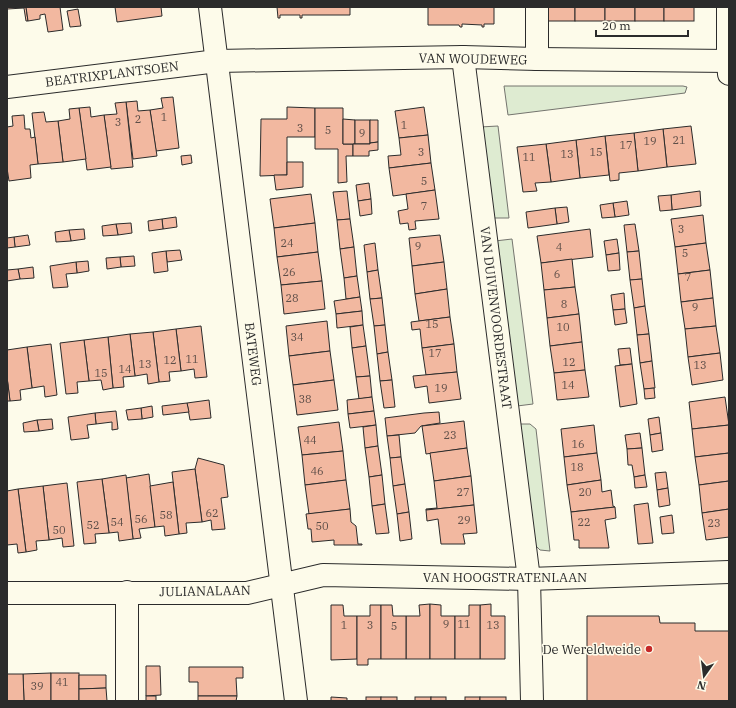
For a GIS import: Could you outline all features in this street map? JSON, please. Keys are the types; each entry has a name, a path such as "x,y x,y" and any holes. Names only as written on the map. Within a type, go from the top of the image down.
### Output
{"street":[{"name":"BATEWEG","path":"210,7 296,701"},
{"path":"537,7 537,59"},
{"path":"728,7 729,65"},
{"name":"VAN WOUDEWEG","path":"217,62 463,57 729,65"},
{"name":"VAN DUIVENVOORDESTRAAT","path":"463,57 529,579 532,701"},
{"name":"BEATRIXPLANTSOEN","path":"7,87 217,62"},
{"name":"VAN HOOGSTRATENLAAN","path":"282,585 323,575 529,579 729,572"},
{"name":"JULIANALAAN","path":"7,593 246,593 282,585"},
{"path":"127,592 127,701"}],"green space":[{"path":"504,86 687,87 685,93 508,115"},
{"path":"498,126 509,218 493,218 480,127"},
{"path":"512,239 533,404 517,406 495,241"},
{"path":"517,424 530,424 536,429 550,551 540,550 535,545"}],"building":[{"path":"7,7 26,7 28,21 26,21 24,8 7,9"},
{"path":"26,7 60,7 63,30 48,32 45,14 40,15 40,19 28,21"},
{"path":"115,7 161,7 162,16 117,22"},
{"path":"277,7 350,7 350,15 302,15 302,18 300,18 300,15 280,15 280,18 278,18"},
{"path":"428,7 494,7 494,24 484,24 484,27 482,27 482,25 462,24 462,27 459,25 428,25"},
{"path":"546,7 575,7 575,21 546,21"},
{"path":"575,7 605,7 605,21 575,21"},
{"path":"605,7 635,7 635,21 605,21"},
{"path":"635,7 664,7 664,21 635,21"},
{"path":"664,7 694,7 694,21 664,21"},
{"path":"78,9 81,26 70,27 67,11"},
{"path":"173,97 179,148 156,151 150,110 163,108 161,98"},
{"path":"137,101 138,111 150,110 157,156 133,159 126,102"},
{"path":"126,102 133,167 111,169 104,115 117,114 115,103"},
{"path":"90,107 91,117 104,115 111,167 87,170 79,108"},
{"path":"287,107 315,108 315,137 287,137 287,175 260,176 261,119 287,119"},
{"path":"424,107 428,135 399,138 395,111"},
{"path":"79,108 86,159 63,162 58,121 70,119 69,109"},
{"path":"315,108 343,108 343,144 353,144 353,156 346,156 347,182 338,183 338,149 315,149"},
{"path":"44,112 46,122 58,121 63,162 38,164 32,113"},
{"path":"24,115 25,129 30,129 31,138 35,137 38,164 30,165 31,178 9,181 7,168 7,127 13,126 12,116"},
{"path":"343,119 355,120 355,144 343,144"},
{"path":"355,120 370,120 370,144 355,144"},
{"path":"370,120 378,120 378,142 370,143"},
{"path":"691,126 696,164 667,167 663,129"},
{"path":"663,129 667,167 638,171 634,133"},
{"path":"634,133 638,171 619,173 619,180 610,181 605,136"},
{"path":"428,135 431,163 389,168 388,156 401,155 399,138"},
{"path":"605,136 609,175 580,178 576,140"},
{"path":"576,140 580,178 551,182 546,144"},
{"path":"378,142 378,150 369,151 369,156 353,156 353,144 370,144"},
{"path":"546,144 551,182 535,183 537,191 523,192 517,147"},
{"path":"191,155 192,163 182,165 181,156"},
{"path":"287,162 303,162 303,187 276,190 274,175 287,175"},
{"path":"431,163 435,190 393,196 389,168"},
{"path":"369,183 371,199 358,201 356,185"},
{"path":"435,190 439,219 415,221 416,229 409,230 408,223 400,224 398,211 408,209 406,194"},
{"path":"347,191 350,219 337,220 333,192"},
{"path":"700,191 701,206 672,210 671,195"},
{"path":"311,194 315,223 274,228 270,199"},
{"path":"671,195 672,210 660,211 658,196"},
{"path":"371,199 372,214 360,216 358,201"},
{"path":"627,201 629,215 615,217 613,203"},
{"path":"613,203 615,217 602,218 600,205"},
{"path":"567,207 569,222 557,224 555,208"},
{"path":"555,208 557,224 528,228 526,212"},
{"path":"703,215 706,243 675,247 671,219"},
{"path":"176,217 177,227 163,229 162,219"},
{"path":"162,219 163,229 149,231 148,221"},
{"path":"350,219 354,247 340,249 337,220"},
{"path":"131,223 132,233 118,235 116,224"},
{"path":"315,223 318,252 277,257 274,228"},
{"path":"116,224 118,235 103,236 102,226"},
{"path":"635,224 639,251 627,252 624,225"},
{"path":"84,229 85,239 71,241 69,230"},
{"path":"590,229 593,257 541,263 537,236"},
{"path":"69,230 71,241 56,242 55,232"},
{"path":"28,235 30,245 15,247 14,237"},
{"path":"440,235 444,262 412,266 409,238"},
{"path":"14,237 15,247 7,248 7,238"},
{"path":"617,239 619,253 606,255 604,241"},
{"path":"375,243 378,270 367,272 364,245"},
{"path":"706,243 710,270 678,274 675,247"},
{"path":"354,247 357,276 344,278 340,249"},
{"path":"180,250 182,260 167,262 166,251"},
{"path":"166,251 168,271 154,273 152,253"},
{"path":"639,251 642,279 630,280 627,252"},
{"path":"318,252 322,281 281,285 277,257"},
{"path":"619,253 620,270 608,271 606,255"},
{"path":"134,256 135,266 121,267 120,257"},
{"path":"120,257 121,267 107,269 106,258"},
{"path":"572,259 575,287 544,290 541,263"},
{"path":"88,261 89,271 77,273 76,262"},
{"path":"76,262 77,273 66,274 68,287 53,288 50,266"},
{"path":"444,262 447,289 415,294 412,266"},
{"path":"33,267 34,278 20,279 18,269"},
{"path":"18,269 20,279 7,281 7,270"},
{"path":"378,270 382,298 370,299 367,272"},
{"path":"710,270 713,298 681,302 678,274"},
{"path":"357,276 360,297 346,299 344,278"},
{"path":"642,279 645,306 634,308 630,280"},
{"path":"322,281 325,309 284,314 281,285"},
{"path":"575,287 579,314 547,318 544,290"},
{"path":"447,289 450,317 419,321 415,294"},
{"path":"624,293 625,309 613,310 611,295"},
{"path":"360,297 362,311 336,314 334,301"},
{"path":"382,298 385,325 374,326 370,299"},
{"path":"713,298 716,326 685,329 681,302"},
{"path":"645,306 649,334 637,335 634,308"},
{"path":"625,309 627,323 615,325 613,310"},
{"path":"362,311 363,325 337,328 336,314"},
{"path":"579,314 582,342 550,346 547,318"},
{"path":"450,317 454,344 422,348 420,329 412,330 411,322"},
{"path":"327,321 330,351 289,356 286,326"},
{"path":"363,325 366,346 352,348 350,327"},
{"path":"385,325 388,352 377,354 374,326"},
{"path":"201,326 207,377 195,378 194,369 181,371 176,329"},
{"path":"716,326 720,353 688,357 685,329"},
{"path":"176,329 181,371 169,372 170,381 159,382 153,332"},
{"path":"153,332 159,382 148,384 147,374 135,376 130,334"},
{"path":"130,334 135,376 123,377 124,387 113,388 108,337"},
{"path":"649,334 652,361 640,363 637,335"},
{"path":"108,337 113,388 103,390 101,380 89,381 84,340"},
{"path":"84,340 89,381 77,382 78,393 66,394 60,343"},
{"path":"582,342 585,370 554,373 550,346"},
{"path":"51,344 57,395 45,397 44,386 32,388 27,347"},
{"path":"454,344 457,372 426,375 422,348"},
{"path":"366,346 370,376 356,377 352,348"},
{"path":"27,347 32,388 20,390 21,400 10,401 7,377 7,350"},
{"path":"630,348 632,364 620,365 618,349"},
{"path":"330,351 334,380 293,385 289,356"},
{"path":"388,352 392,380 380,381 377,354"},
{"path":"720,353 723,380 692,385 688,357"},
{"path":"652,361 655,388 644,389 640,363"},
{"path":"632,364 637,404 620,407 615,366"},
{"path":"585,370 589,397 557,400 554,373"},
{"path":"457,372 461,399 429,403 427,386 415,388 413,376"},
{"path":"370,376 372,397 359,399 356,377"},
{"path":"7,377 10,401 7,401"},
{"path":"334,380 338,410 297,415 293,385"},
{"path":"392,380 395,407 384,408 380,381"},
{"path":"654,388 655,398 645,399 644,389"},
{"path":"372,397 374,411 348,414 347,400"},
{"path":"725,397 729,425 692,429 689,402"},
{"path":"209,400 211,418 190,420 187,403"},
{"path":"187,403 189,412 163,415 162,406"},
{"path":"152,406 153,417 142,419 141,408"},
{"path":"141,408 142,419 128,420 126,410"},
{"path":"116,411 118,429 112,430 112,422 96,424 95,413"},
{"path":"374,411 376,425 350,428 348,414"},
{"path":"439,412 440,423 421,426 415,433 387,436 385,418"},
{"path":"95,413 96,424 87,425 89,438 71,440 68,417"},
{"path":"659,417 661,433 650,435 648,419"},
{"path":"52,419 53,429 39,431 37,420"},
{"path":"37,420 39,431 24,432 23,423"},
{"path":"464,421 467,448 426,454 422,426"},
{"path":"339,422 343,451 302,455 298,427"},
{"path":"376,425 378,446 365,448 363,427"},
{"path":"594,425 597,453 564,457 561,429"},
{"path":"729,425 729,453 695,457 692,429"},
{"path":"640,433 642,448 627,449 625,435"},
{"path":"661,433 663,450 652,452 650,435"},
{"path":"399,435 401,457 390,458 387,436"},
{"path":"378,446 382,475 369,477 365,448"},
{"path":"467,448 471,476 434,481 430,453"},
{"path":"642,448 645,475 634,477 632,465 628,465 627,449"},
{"path":"343,451 346,480 305,485 302,455"},
{"path":"597,453 601,480 567,485 564,457"},
{"path":"729,453 729,481 699,485 695,457"},
{"path":"401,457 405,484 393,486 390,458"},
{"path":"198,458 224,465 228,497 221,498 225,529 212,530 211,520 202,522 195,469"},
{"path":"195,469 202,522 186,523 187,533 179,534 172,472"},
{"path":"666,472 668,488 657,490 655,473"},
{"path":"149,474 155,527 139,529 141,538 133,539 126,478"},
{"path":"126,475 133,539 119,541 118,532 109,533 102,479"},
{"path":"382,475 385,504 372,506 369,477"},
{"path":"645,475 647,487 635,488 634,477"},
{"path":"471,476 474,505 426,510 437,508 434,481"},
{"path":"102,479 109,533 95,534 96,543 84,544 77,482"},
{"path":"346,480 350,509 309,514 305,485"},
{"path":"601,480 602,492 611,490 613,506 615,507 571,512 567,485"},
{"path":"729,481 729,509 702,513 699,485"},
{"path":"173,482 179,534 165,536 164,526 155,527 150,486"},
{"path":"67,483 74,546 63,547 62,538 49,540 43,486"},
{"path":"405,484 409,512 397,514 393,486"},
{"path":"43,486 49,540 36,541 37,550 26,552 18,489"},
{"path":"668,488 670,505 659,507 657,490"},
{"path":"18,489 26,552 18,553 17,544 7,545 7,491"},
{"path":"648,503 653,543 638,544 634,505"},
{"path":"385,504 389,533 376,534 372,506"},
{"path":"474,505 477,533 463,534 465,544 441,544 438,519 427,521 426,510"},
{"path":"615,507 616,518 605,520 609,548 579,548 579,540 574,540 571,512"},
{"path":"350,509 351,522 356,526 358,544 362,545 334,545 334,540 312,542 311,529 308,529 306,514"},
{"path":"729,509 729,537 706,540 702,513"},
{"path":"409,512 412,539 400,541 397,514"},
{"path":"672,515 674,533 662,534 660,517"},
{"path":"430,604 430,659 406,659 406,616 420,616 419,605"},
{"path":"430,604 441,605 441,616 455,616 455,659 430,659"},
{"path":"491,604 491,616 505,616 505,659 480,659 480,605"},
{"path":"331,605 343,605 344,616 357,616 357,659 331,660"},
{"path":"370,605 381,605 381,659 368,659 368,665 357,665 357,616 370,616"},
{"path":"381,605 392,605 393,616 406,616 406,659 381,659"},
{"path":"469,605 480,605 480,659 455,659 455,616 469,616"},
{"name":"De Wereldweide","path":"587,616 659,616 660,623 695,623 695,631 729,631 729,701 587,701"},
{"path":"146,666 160,666 161,695 146,696"},
{"path":"189,667 243,667 243,678 236,678 237,696 198,696 198,682 189,682"},
{"path":"51,673 51,701 24,701 23,674"},
{"path":"51,673 79,673 79,701 51,701"},
{"path":"7,674 23,674 24,701 7,701"},
{"path":"79,675 106,675 106,688 79,689"},
{"path":"106,688 107,701 79,701 79,689"},
{"path":"146,696 156,696 156,701 146,701"},
{"path":"198,696 237,696 236,701 198,701"},
{"path":"331,697 347,698 347,701 331,701"},
{"path":"366,697 381,697 381,701 366,701"},
{"path":"381,697 397,697 397,701 381,701"},
{"path":"415,697 431,697 431,701 415,701"},
{"path":"431,697 446,697 446,701 431,701"},
{"path":"465,697 480,697 480,701 465,701"},
{"path":"480,697 506,697 506,701 480,701"}],"place":[{"name":"De Wereldweide","path":"649,649"}]}
